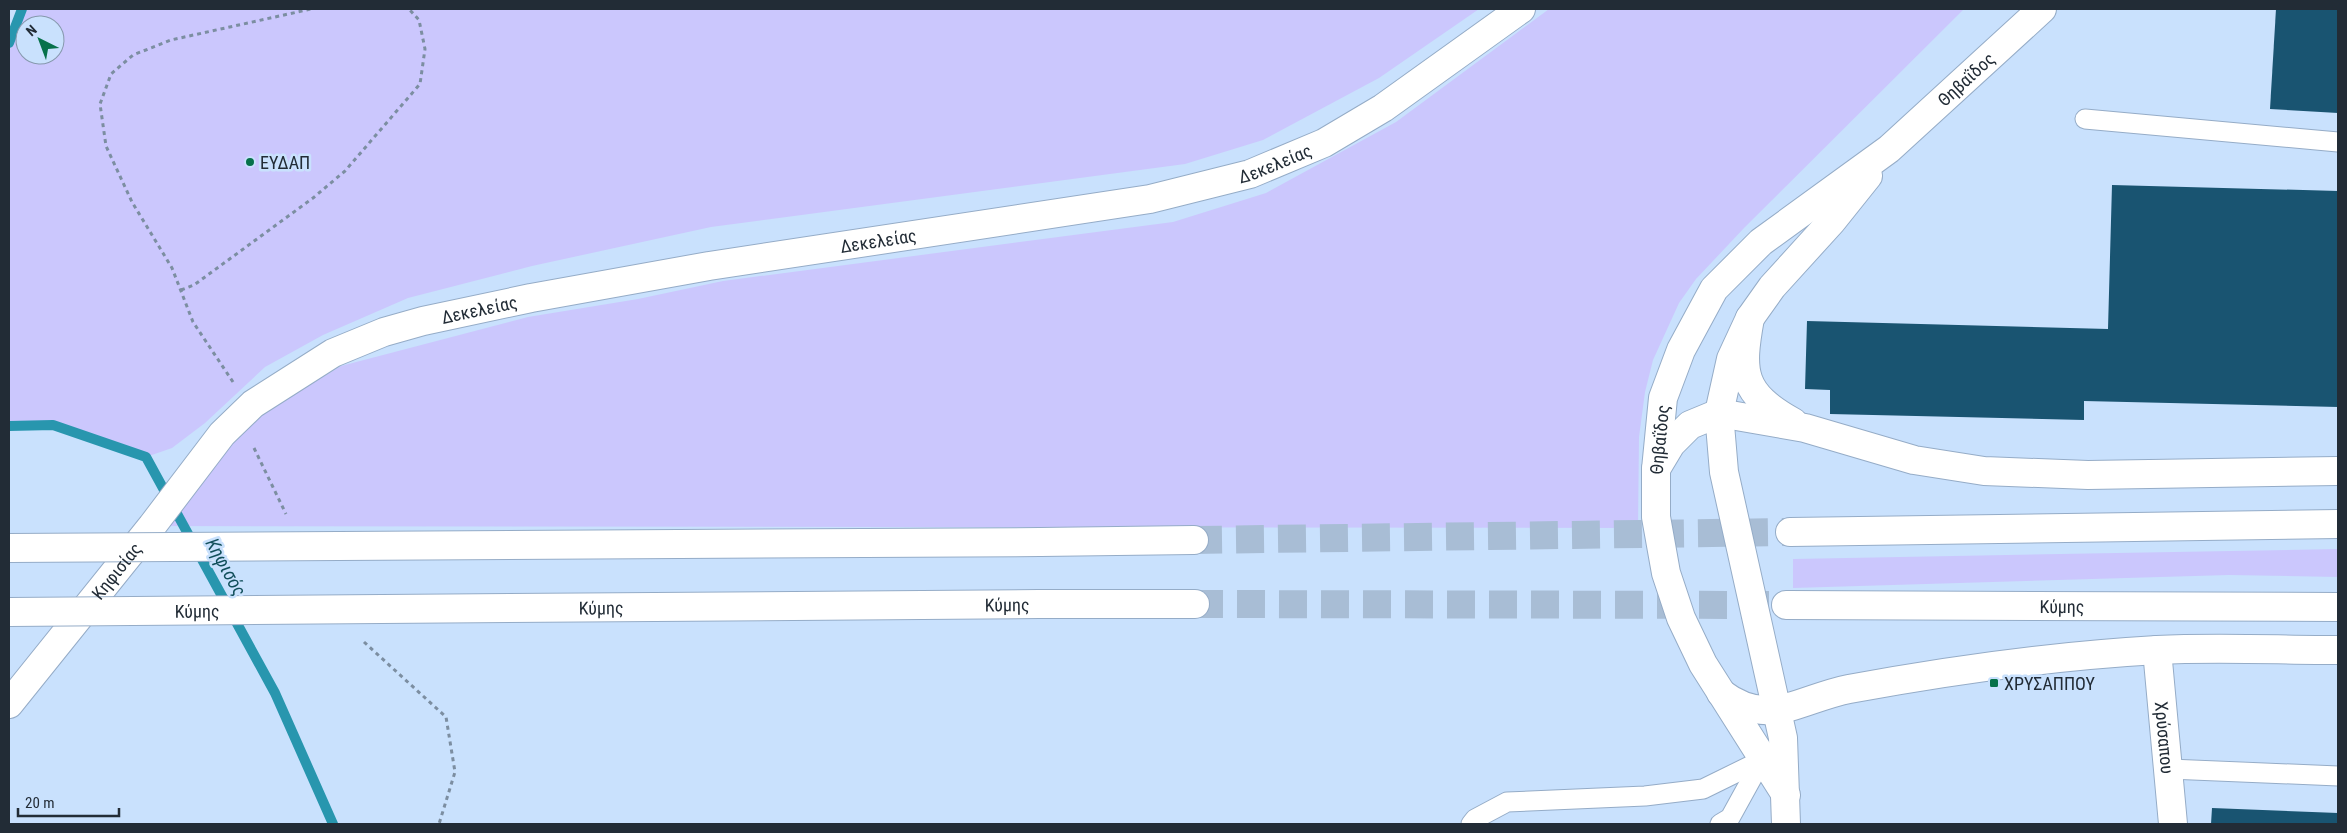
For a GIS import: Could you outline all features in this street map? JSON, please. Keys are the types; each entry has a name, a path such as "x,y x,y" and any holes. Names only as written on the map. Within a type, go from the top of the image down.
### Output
{"main road":[{"name":"Δεκελείας","path":"222,434 253,404 333,353 384,332 423,320 709,266 1150,199 1250,174 1324,143 1383,108 1521,9"},
{"name":"Θηβαΐδος","path":"1786,824 1786,795 1773,758 1721,693 1703,664 1681,618 1666,573 1656,517 1656,469 1663,398 1681,350 1714,289 1761,242 1889,149 2042,9"},
{"name":"Θηβαΐδος","path":"1773,758 1778,710 1724,472 1719,413 1731,359 1750,318 1772,287 1832,221 1889,149"},
{"path":"1750,318 1743,356 1748,381 1756,396 1771,410 1805,428"},
{"path":"1656,469 1671,444 1690,424 1719,413 1805,428 1914,460 1984,471 2088,474 2338,471"},
{"name":"Κηφισίας","path":"9,704 152,526 222,434"},
{"path":"1790,532 2338,524"},
{"path":"9,548 1194,540"},
{"name":"Κύμης","path":"9,612 1195,604"},
{"name":"Κύμης","path":"1786,605 2338,607"},
{"path":"1721,693 1738,706 1757,711 1778,710 1846,690 1973,668 2157,650 2338,650"},
{"name":"Χρύσαπου","path":"2157,650 2173,824"}],"lane":[{"path":"2085,119 2338,142"},
{"path":"1471,824 1475,819 1507,802 1645,796 1703,789 1773,758"},
{"path":"1720,824 1730,818 1773,758"},
{"path":"2169,770 2338,776"}],"path":[{"path":"253,404 227,374 193,322 172,268 132,202 106,146 100,104 111,74 133,54 171,40 311,9"},
{"path":"181,290 194,285 345,171 420,84 425,49 418,20 409,9"}],"shaded area":[{"path":"22,9 1479,9 1379,78 1263,140 1185,164 711,227 532,266 408,298 323,335 265,367 205,423 172,448 146,457 53,425 9,426 9,43 15,27 15,65 65,65 65,15 20,15"},
{"path":"1549,9 1964,9 1745,227 1696,279 1679,303 1653,360 1645,392 1639,437 1638,528 152,526 230,442 260,415 341,366 528,317 638,299 723,281 1173,222 1266,193 1396,122"},
{"path":"2338,549 2338,577 2229,575 1793,588 1793,559"}],"building":[{"path":"2276,9 2338,9 2338,113 2270,109"},
{"path":"2112,185 2338,191 2338,407 2084,401 2084,420 1830,414 1830,390 1805,389 1807,321 2108,329"},
{"path":"2212,808 2338,813 2338,824 2211,824"}],"waterway":[{"name":"Κηφισός","path":"9,43 22,9"},
{"name":"Κηφισός","path":"9,426 53,425 146,457 275,693 333,824"}],"tunnel":[{"path":"1194,540 1790,532"},
{"path":"1195,604 1786,605"}],"place":[{"name":"ΕΥΔΑΠ","path":"250,162"},
{"name":"ΧΡΥΣΑΠΠΟΥ","path":"1994,683"}]}
